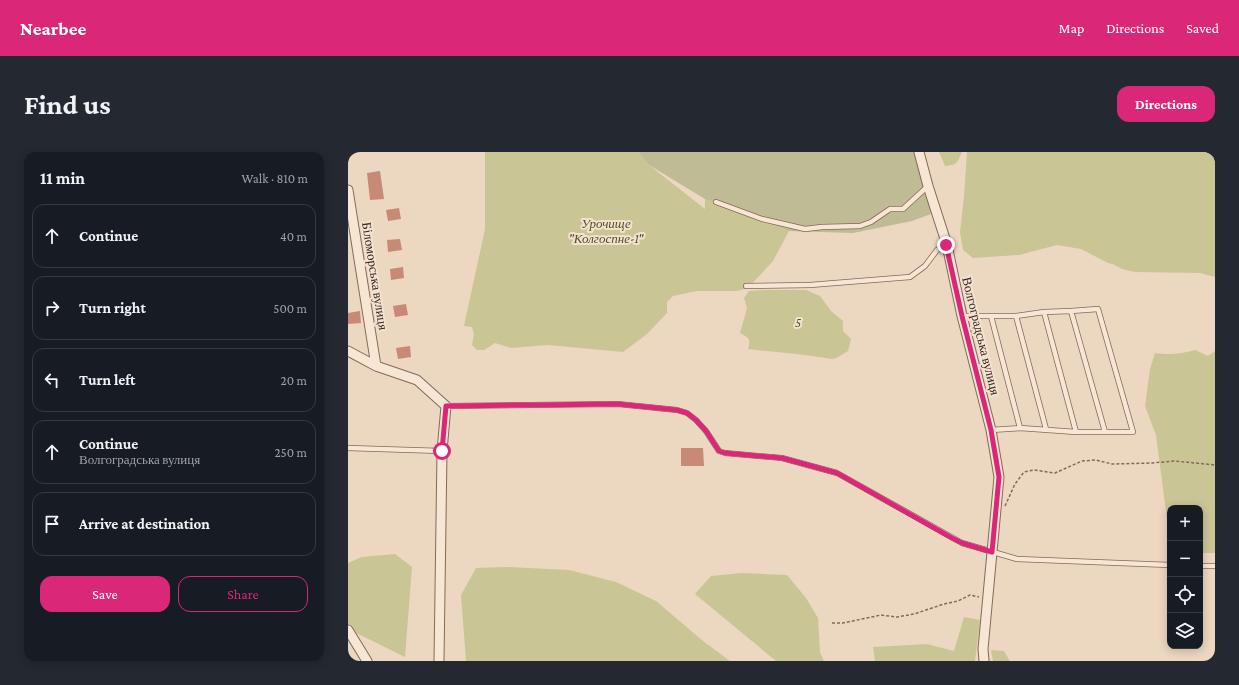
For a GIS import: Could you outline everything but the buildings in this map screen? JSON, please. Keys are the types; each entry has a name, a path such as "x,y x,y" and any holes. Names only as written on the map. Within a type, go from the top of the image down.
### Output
{"street":[{"name":"Волгоградська вулиця","path":"919,152 946,245 962,316 991,430 999,477 983,649 984,661"},
{"name":"Біломорська вулиця","path":"348,190 376,366"},
{"path":"348,351 376,366 417,380 446,406 442,451 439,661"},
{"path":"348,630 367,661"}],"lane":[{"path":"716,202 762,219 804,229 822,226 860,226 871,222 890,209 903,209 928,186"},
{"path":"746,286 810,285 910,277 925,266 937,250 946,245"},
{"path":"962,316 1016,316 1044,312 1098,308 1133,432 1076,432 1020,428 991,430"},
{"path":"1071,311 1105,432"},
{"path":"1044,312 1076,432"},
{"path":"991,316 1020,428"},
{"path":"1016,316 1046,430"},
{"path":"446,406 618,404 677,410 687,413 696,420 706,431 719,451 725,453 782,458 837,473 962,543 1017,559 1167,565"},
{"path":"348,448 442,451"},
{"path":"1203,566 1215,566"}],"path":[{"path":"1005,507 1015,484 1024,472 1034,470 1055,473 1082,461 1096,460 1112,464 1152,463 1175,460 1215,465"},
{"path":"832,623 843,623 881,615 897,617 914,614 958,601 970,595 988,601"}],"green space":[{"name":"Урочище \"Колгоспне-1\"","path":"485,152 638,152 649,165 705,209 705,199 789,231 773,261 748,288 737,291 697,291 673,296 667,302 667,313 647,334 623,352 548,345 511,348 495,343 484,350 477,350 472,345 474,334 472,327 464,326 485,229"},
{"path":"939,152 962,152 956,163 945,166"},
{"path":"967,152 1215,152 1215,277 1200,273 1135,272 1122,269 1081,249 1057,245 1019,255 973,258 963,250 960,232"},
{"name":"5","path":"806,290 820,296 831,311 843,321 843,331 851,339 848,351 833,359 748,349 749,340 740,333 747,308 744,298 749,291"},
{"path":"1195,350 1208,356 1215,351 1215,553 1203,553 1203,505 1167,505 1167,519 1156,435 1145,406 1150,369 1155,353 1175,354"},
{"path":"395,554 412,567 405,657 348,629 348,563 362,557"},
{"path":"506,567 569,570 616,582 656,601 703,641 730,661 466,661 461,595 476,568"},
{"path":"741,573 787,575 806,598 818,618 820,652 824,661 776,661 695,594 711,576"},
{"path":"964,617 980,620 975,661 875,661 873,647 927,644 954,651"},
{"path":"991,650 1004,651 1010,661 993,661"}],"shaded area":[{"path":"638,152 915,152 931,214 912,221 853,233 789,231 705,199 649,165"}],"route":[{"path":"442,451 446,406 618,404 677,410 687,413 696,420 706,431 719,451 725,453 782,458 837,473 952,538 962,543 992,552 999,477 991,430 962,316 946,245"}]}
